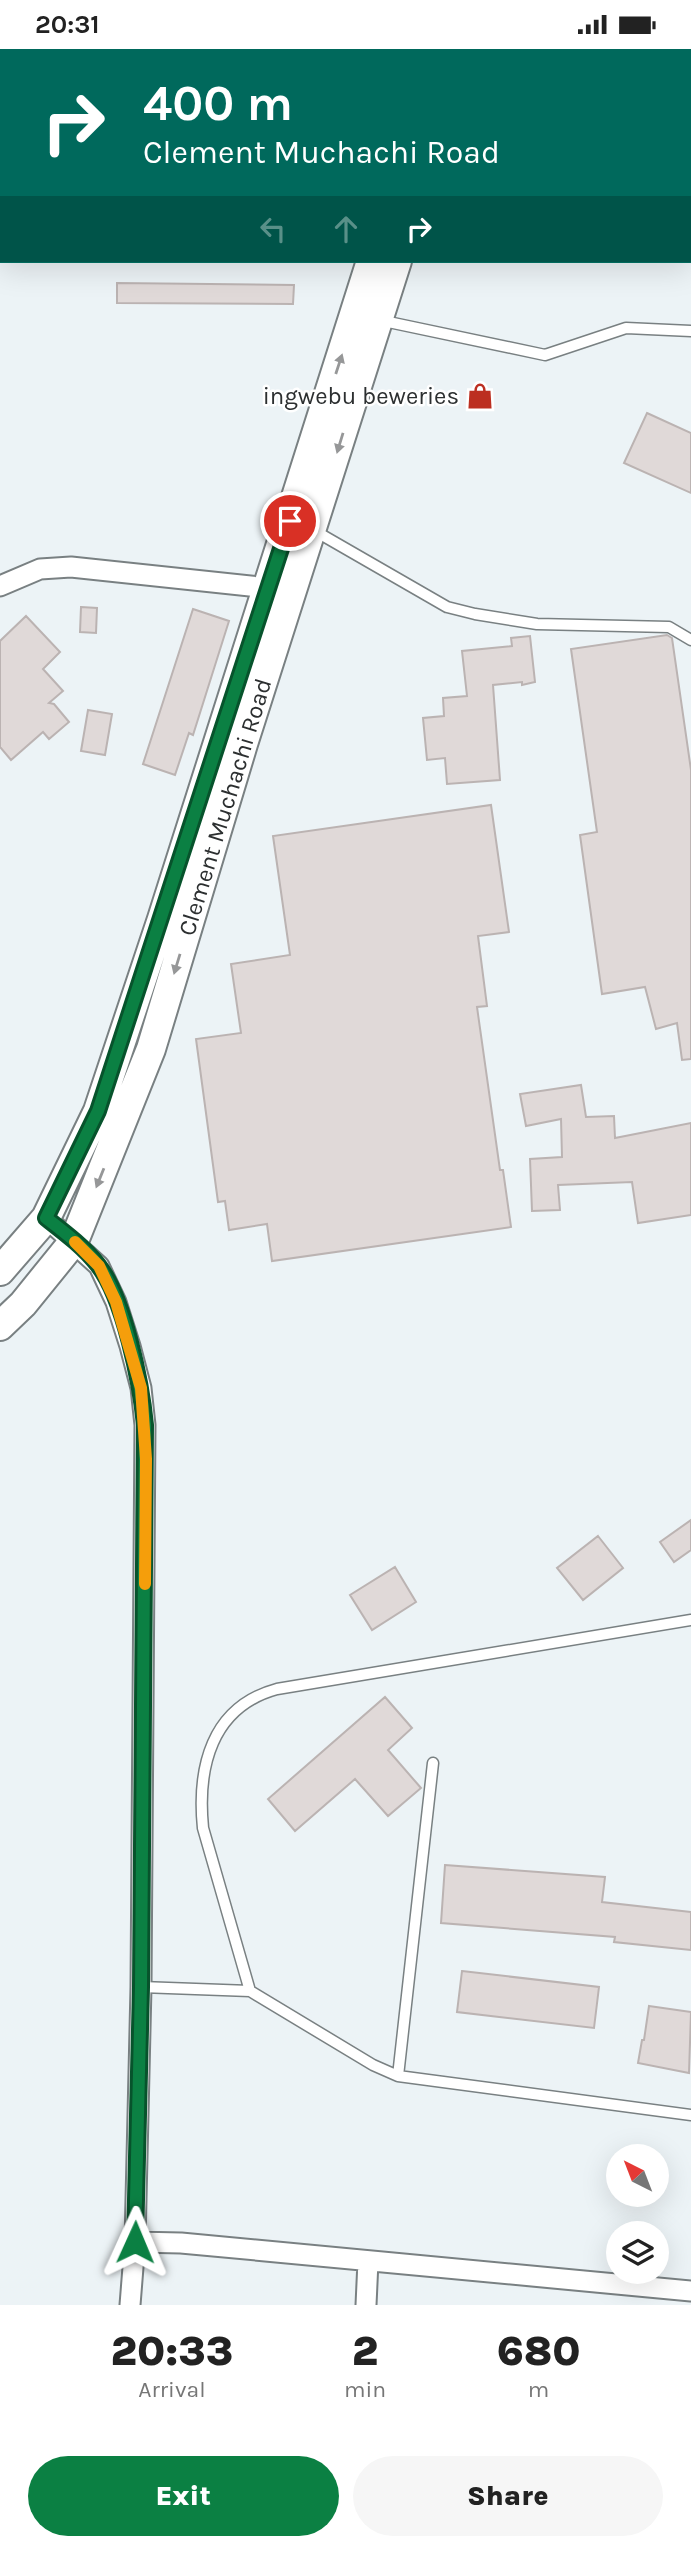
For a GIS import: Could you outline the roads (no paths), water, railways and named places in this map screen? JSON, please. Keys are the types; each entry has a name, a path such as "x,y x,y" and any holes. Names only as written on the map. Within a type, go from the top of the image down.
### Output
{"main road":[{"name":"Clement Muchachi Road","path":"367,317 371,263"},
{"name":"Clement Muchachi Road","path":"0,1271 46,1218 98,1111 281,589 367,317 396,263"},
{"name":"Clement Muchachi Road","path":"0,1326 23,1304 74,1241 150,1049 243,744 281,589"}],"street":[{"path":"0,586 40,569 71,568 281,589"},
{"path":"46,1218 99,1266 116,1302 141,1388 145,1425 141,1987 135,2242 130,2305"},
{"path":"135,2242 181,2243 691,2291"},
{"path":"366,2305 368,2262"},
{"path":"620,2305 621,2285"}],"lane":[{"path":"367,317 545,355 626,328 691,331"},
{"path":"301,525 447,607 537,624 669,627 691,640"},
{"path":"250,1991 202,1828 200,1801 202,1776 216,1734 243,1705 259,1694 277,1689 691,1620"},
{"path":"398,2076 433,1763"},
{"path":"141,1987 250,1991 373,2065 398,2076 691,2115"}],"place":[{"name":"ingwebu beweries","path":"480,396"}]}
